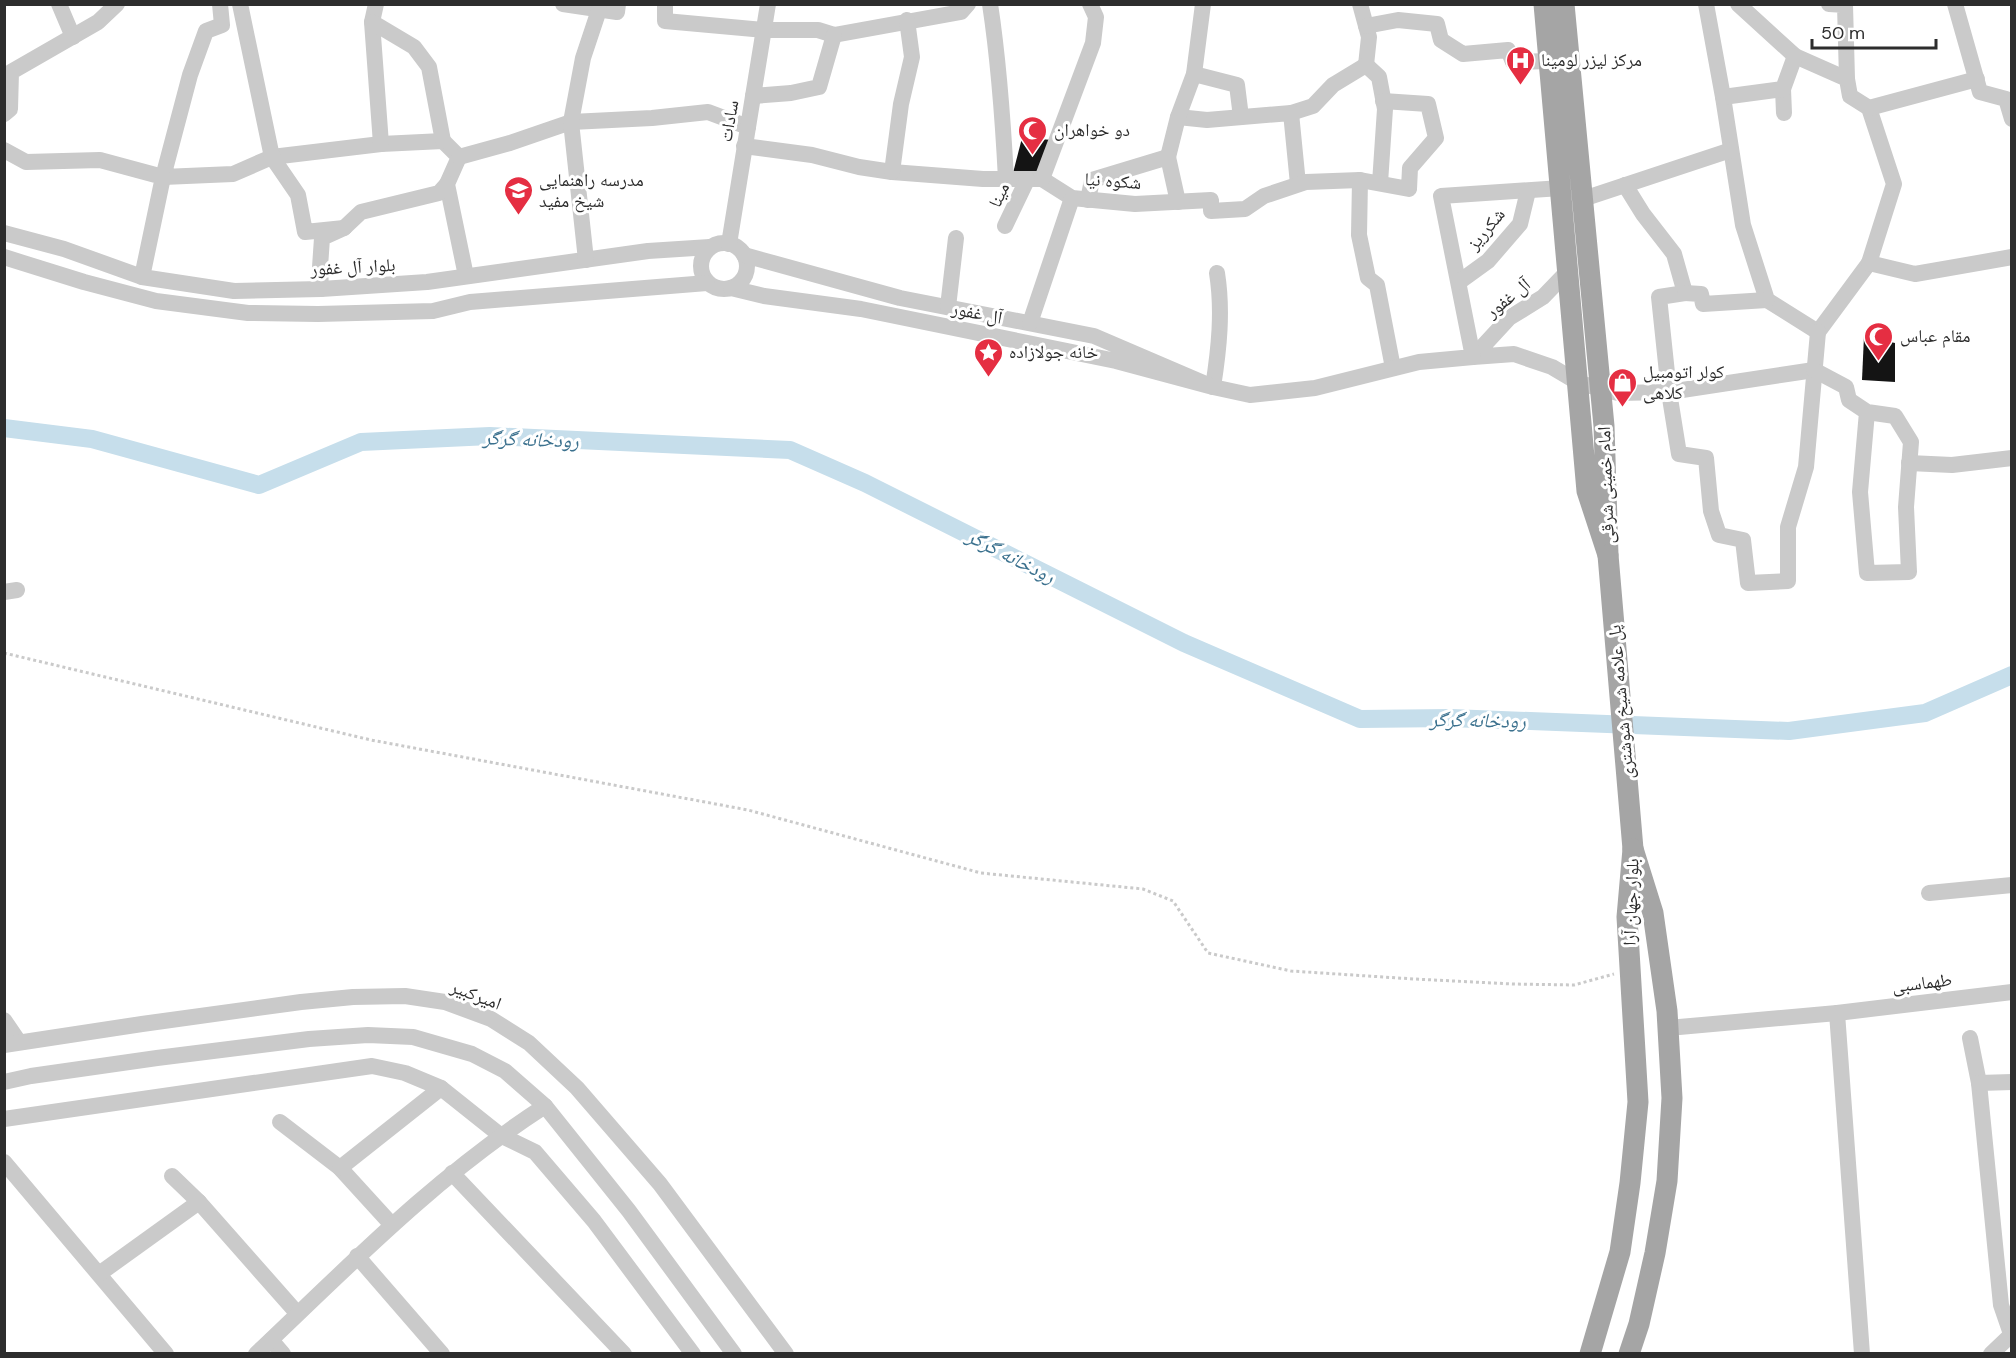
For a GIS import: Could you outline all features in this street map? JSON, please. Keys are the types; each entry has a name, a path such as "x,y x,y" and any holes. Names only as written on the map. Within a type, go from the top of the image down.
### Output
{"main road":[{"name":"امام خمینی شرقی","path":"1544,4 1587,491 1608,555"},
{"name":"امام خمینی شرقی","path":"1564,4 1604,426 1608,555"},
{"name":"پل علامه شیخ شوشتری","path":"1608,555 1633,849"},
{"name":"بلوار جهان آرا","path":"1590,1353 1620,1252 1638,1102 1627,916 1633,849"},
{"name":"بلوار جهان آرا","path":"1629,1353 1639,1324 1655,1253 1667,1180 1672,1098 1668,1028 1653,913 1633,849"}],"street":[{"path":"59,4 73,36"},
{"path":"4,114 10,109 11,72 98,22 117,4"},
{"path":"142,277 163,177 190,75 206,31 222,25 220,4"},
{"path":"240,4 272,157 298,195 305,232 344,228"},
{"path":"376,4 372,22 381,144"},
{"path":"563,4 617,12 618,4"},
{"path":"665,4 665,21 765,30 818,30 834,34 961,12 968,4"},
{"name":"سادات","path":"729,244 768,4"},
{"path":"990,4 1003,116 1006,179"},
{"name":"مینا","path":"1005,226 1035,179 1093,43 1096,17 1090,4"},
{"path":"1178,202 1168,157 1178,117 1194,74 1203,4"},
{"path":"1360,4 1369,37 1366,65"},
{"path":"1706,4 1743,225 1767,300"},
{"path":"1738,4 1795,56 1847,79"},
{"path":"1818,332 1767,300 1703,304 1701,294 1685,293 1659,297 1678,454 1706,458 1711,511 1719,535 1743,540 1748,583 1788,581 1788,527 1806,467 1818,332 1869,263 1894,184 1869,108 1850,96 1847,79 1845,5 1828,4"},
{"path":"1955,4 1980,92 2006,99 2012,119"},
{"path":"586,260 571,122 583,58 599,10"},
{"path":"892,171 901,104 912,57 907,20"},
{"path":"1366,26 1398,20 1437,24 1441,40 1463,54 1508,50 1513,62 1549,61"},
{"path":"372,22 414,47 429,67 442,141 459,157"},
{"path":"753,96 791,93 819,87 834,34"},
{"path":"1784,113 1783,89 1795,56"},
{"path":"1178,117 1207,120 1290,113 1313,106 1333,85 1366,65"},
{"path":"1366,65 1379,77 1385,109 1380,183"},
{"path":"1194,74 1237,85 1241,117"},
{"path":"1869,108 1977,79"},
{"path":"1723,97 1783,89"},
{"name":"شکوه نیا","path":"744,146 813,155 892,171 1035,179 1080,199 1135,204 1211,200 1211,211 1245,209 1264,196 1306,182 1360,180 1408,189 1410,168 1436,138 1428,104 1383,101"},
{"path":"459,157 510,143 571,122 652,118 708,112 748,127"},
{"path":"1290,113 1298,184"},
{"path":"4,150 26,162 100,160 163,177 233,174 272,157 381,144 442,141"},
{"path":"1583,199 1731,150"},
{"path":"321,289 322,238 344,228 362,212 439,193 447,184 459,157"},
{"path":"1030,323 1080,199 1092,180 1168,157"},
{"path":"1360,180 1359,235 1368,279 1377,285 1393,368"},
{"path":"447,184 466,276"},
{"path":"1625,185 1643,214 1674,254 1685,293"},
{"path":"1528,190 1561,188"},
{"name":"شکرریز","path":"1459,282 1488,261 1520,224 1528,190 1441,196 1473,357"},
{"name":"بلوار آل غفور","path":"4,233 63,249 142,277 234,291 321,289 427,282 648,251 710,247"},
{"path":"948,307 956,238"},
{"path":"4,257 156,301 248,313 433,311 471,302 707,283 718,289 732,288 742,281 747,268 744,255 735,246 722,243 710,247 702,258 701,271 707,283"},
{"name":"آل غفور","path":"744,255 900,298 1094,336 1213,387"},
{"path":"1869,263 1916,274 2012,257"},
{"name":"آل غفور","path":"1473,357 1509,318 1542,297 1569,270"},
{"path":"1213,387 1220,344 1220,293 1217,273"},
{"name":"آل غفور","path":"732,288 764,296 861,309 1105,358 1250,395 1315,388 1419,362 1514,354 1552,367 1579,383 1600,388"},
{"path":"1600,388 1618,393 1669,392 1814,370 1846,387 1849,400 1867,412 1895,416 1911,442 1906,507 1909,572 1867,573 1860,492 1867,412"},
{"path":"1910,463 1952,465 2012,458"},
{"path":"1929,893 2012,885"},
{"name":"طهماسبی","path":"1668,1028 1837,1013 2012,992"},
{"name":"امیرکبیر","path":"12,1044 353,997 405,996 445,1002 491,1019 529,1043 577,1088 660,1184 786,1353"},
{"path":"1837,1013 1862,1353"},
{"path":"4,1020 12,1044"},
{"path":"4,1082 157,1058 309,1039 368,1035 413,1037 472,1054 505,1071 545,1106 629,1211 734,1353"},
{"path":"1970,1038 1979,1083 2001,1305 2011,1334 1991,1353"},
{"path":"4,1119 372,1066 405,1073 441,1089 500,1135 534,1152 594,1221 693,1353"},
{"path":"1979,1083 2012,1082"},
{"path":"340,1168 441,1089"},
{"path":"256,1353 357,1256 452,1173 500,1135 545,1106"},
{"path":"280,1122 340,1168 392,1225"},
{"path":"4,1162 166,1353"},
{"path":"452,1173 624,1353"},
{"path":"172,1176 199,1202 297,1312"},
{"path":"99,1274 199,1202"},
{"path":"357,1256 442,1353"},
{"path":"271,1340 283,1353"}],"path":[{"path":"4,653 371,740 748,810 981,873 1143,890 1173,901 1208,953 1291,970 1436,980 1574,985 1630,969"}],"building":[{"name":"دو خواهران","path":"1022,138 1054,140 1039,177 1013,173"},
{"name":"مقام عباس","path":"1864,336 1895,343 1895,382 1862,380"}],"waterway":[{"name":"رودخانه گرگر","path":"4,428 92,439 259,485 361,442 490,436 790,450 865,483 1184,643 1360,719 1451,718 1789,731 1925,713 2012,675"}],"place":[{"name":"مرکز لیزر لومینا","path":"1520,86"},
{"name":"دو خواهران","path":"1033,156"},
{"name":"مدرسه راهنمایی شیخ مفید","path":"518,216"},
{"name":"مقام عباس","path":"1879,362"},
{"name":"خانه جولازاده","path":"988,378"},
{"name":"کولر اتومبیل کلاهی","path":"1622,408"}]}
